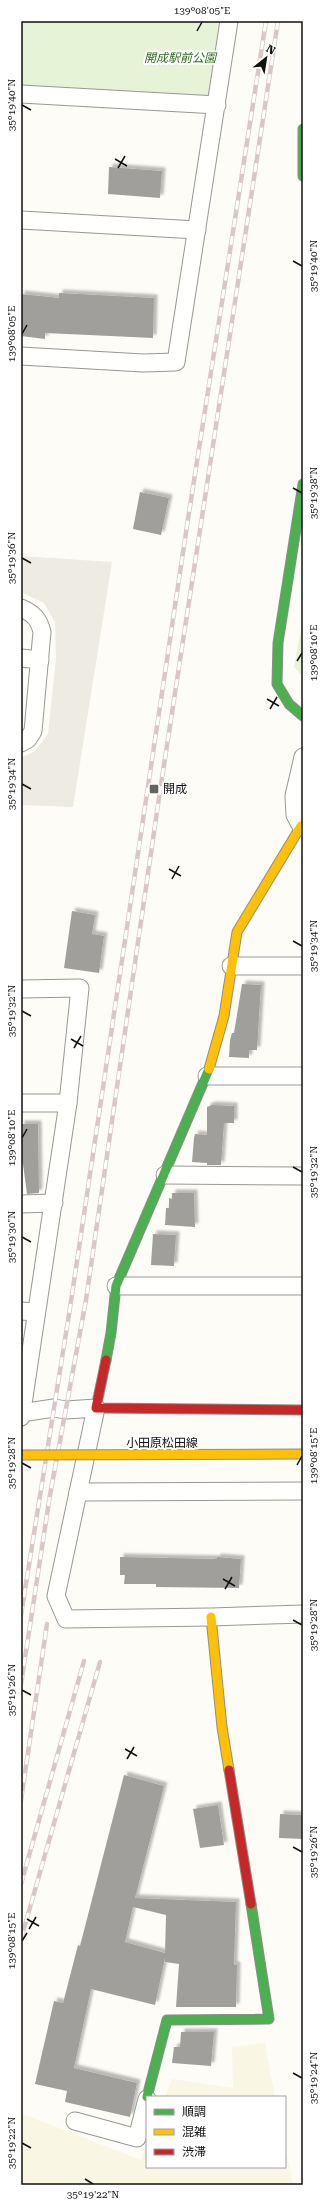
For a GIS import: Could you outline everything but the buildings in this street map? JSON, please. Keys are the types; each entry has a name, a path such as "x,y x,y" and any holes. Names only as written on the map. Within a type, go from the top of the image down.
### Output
{"street":[{"path":"21,356 143,363 176,362 229,21"},
{"path":"21,94 217,105"},
{"path":"303,130 303,176"},
{"path":"21,220 197,230"},
{"path":"303,484 278,643 277,684 289,704 303,716"},
{"path":"21,608 30,612 39,621 42,632 33,731 28,739 21,743"},
{"path":"21,658 40,660"},
{"path":"303,757 294,796 295,815 302,826 237,932 224,1016 207,1076 116,1286 111,1333 56,1596 66,1618 211,1617 303,1614"},
{"path":"231,966 303,966"},
{"path":"21,990 80,988 68,1103 54,1203 28,1312 21,1414 54,1408 66,1410 96,1408 303,1410"},
{"path":"207,1076 303,1076"},
{"path":"21,1103 68,1103"},
{"path":"165,1175 303,1176"},
{"path":"21,1204 54,1203"},
{"path":"116,1286 303,1286"},
{"name":"小田原松田線","path":"21,1455 303,1454"},
{"path":"78,1492 303,1491"},
{"path":"148,2096 167,2020 269,2019 222,1728 211,1617"},
{"path":"75,2121 137,2138 146,2102"}],"shaded area":[{"path":"21,556 112,562 73,807 21,805 21,758 35,751 48,734 56,658 55,622 44,603 21,592"},
{"path":"265,2043 275,2096 165,2096 172,2079 233,2088 232,2047"},
{"path":"21,2113 141,2160 146,2148 146,2168 286,2168 286,2151 293,2185 21,2185"}],"green space":[{"name":"開成駅前公園","path":"21,21 224,21 214,96 21,87"},
{"path":"303,619 303,677 294,667"}],"railway":[{"path":"21,1615 70,1308 188,519 266,21"},
{"path":"21,1684 50,1495 86,1300 160,791 278,21"},
{"path":"21,1800 47,1624"},
{"path":"21,1884 84,1661"},
{"path":"21,1939 100,1662"}],"traffic: fast":[{"path":"303,129 303,176"},
{"path":"303,484 278,643 277,684 289,704 303,716"},
{"path":"106,1360 111,1333 116,1286 209,1069"},
{"path":"147,2096 167,2020 269,2019 251,1904"}],"traffic: slow":[{"path":"209,1069 224,1016 237,932 301,826"},
{"path":"21,1455 303,1454"},
{"path":"211,1617 222,1727 229,1770"}],"traffic: jam":[{"path":"106,1360 96,1408 303,1410"},
{"path":"229,1770 251,1904"}],"place":[{"name":"開成","path":"154,789"}]}
